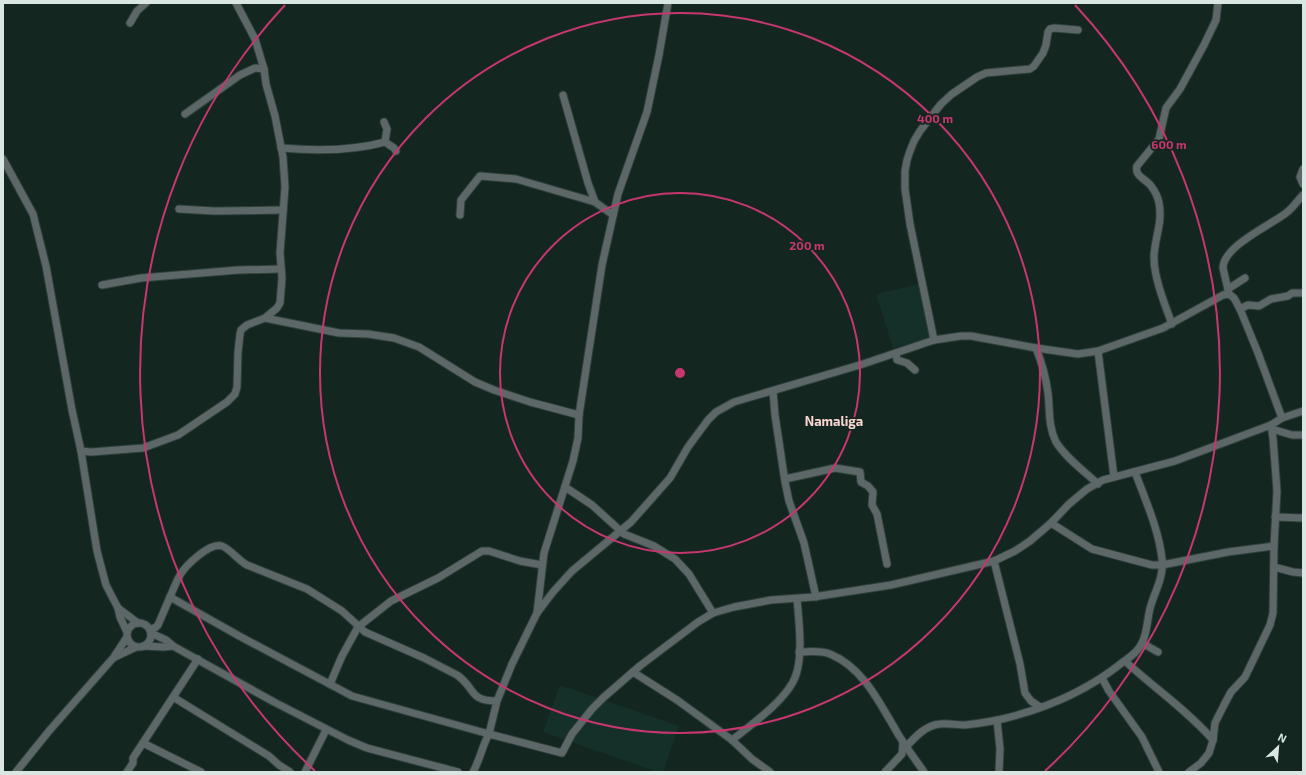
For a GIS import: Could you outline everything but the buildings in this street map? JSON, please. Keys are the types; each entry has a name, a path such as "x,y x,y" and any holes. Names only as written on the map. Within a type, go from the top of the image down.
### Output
{"street":[{"path":"130,23 137,11 146,3"},
{"path":"81,451 91,452 143,448 178,435 227,402 235,394 237,387 238,352 241,330 247,325 265,318 277,308 280,303 280,253 285,173 275,116 266,84 264,69 255,39 236,3"},
{"path":"537,613 544,553 565,487 578,438 579,415 602,265 622,181 647,112 657,67 668,3"},
{"path":"1172,324 1160,288 1154,258 1160,224 1159,202 1151,186 1137,174 1136,170 1137,166 1159,139 1166,108 1180,89 1204,45 1216,20 1218,3"},
{"path":"934,340 914,247 905,190 905,171 907,160 914,141 941,104 952,94 986,73 1030,69 1034,66 1043,53 1050,29 1078,30"},
{"path":"185,114 240,75 255,68 264,69"},
{"path":"563,96 588,183 595,202"},
{"path":"384,122 387,129 385,142"},
{"path":"281,148 321,150 373,145 385,142 396,151"},
{"path":"3,159 33,214 46,266 70,403 81,451 97,551 106,585 118,608 127,635 132,645 136,647"},
{"path":"1303,169 1300,177 1303,184"},
{"path":"460,215 461,200 480,176 516,179 595,202 613,215"},
{"path":"1282,418 1240,309 1234,298 1228,292 1223,264 1227,256 1263,227 1287,212 1303,195"},
{"path":"179,209 214,211 283,210"},
{"path":"102,285 141,278 238,270 281,269"},
{"path":"473,772 478,764 483,744 489,734 497,701 512,664 537,613 572,571 632,522 658,493 670,478 676,466 708,420 716,412 734,402 863,364 934,340 971,336 1078,354 1098,351 1164,328 1228,292 1245,278"},
{"path":"1240,309 1248,305 1259,306 1271,299 1288,296 1292,293 1303,294"},
{"path":"265,318 339,334 368,334 394,338 419,347 476,382 494,390 530,402 579,415"},
{"path":"1036,348 1042,362 1046,378 1050,427 1057,442 1078,467 1098,484"},
{"path":"1098,351 1114,478"},
{"path":"896,353 897,360 907,363 915,370"},
{"path":"773,391 775,415 789,501 804,543 816,597"},
{"path":"170,597 352,696 562,753 572,734 592,709 633,672 698,622 713,613 734,607 771,600 816,597 891,585 994,561 1015,551 1030,540 1051,524 1069,504 1103,480 1175,461 1271,427 1282,418 1303,411"},
{"path":"1271,427 1292,435 1303,435"},
{"path":"1189,772 1201,763 1209,753 1213,740 1215,723 1231,692 1245,678 1270,625 1273,613 1277,491 1275,454 1271,427"},
{"path":"785,479 835,468 860,472 861,482 868,486 873,492 872,505 877,514 887,564"},
{"path":"885,772 902,754 905,745 931,726 940,724 964,725 997,720 1040,707 1070,695 1102,678 1136,652 1142,643 1150,610 1159,584 1162,557 1153,519 1135,472"},
{"path":"565,487 592,505 628,536 658,548 675,559 689,574 713,613"},
{"path":"1275,517 1303,518"},
{"path":"1051,524 1092,549 1152,565 1162,565 1274,546"},
{"path":"150,632 158,625 180,575 192,561 211,548 222,546 247,565 307,589 342,611 365,632 424,658 457,675 475,695 482,700 497,701"},
{"path":"330,684 342,656 358,627 391,601 438,578 482,551 489,551 520,561 542,565"},
{"path":"994,561 1018,658 1025,694 1031,701 1040,707"},
{"path":"1274,567 1303,573"},
{"path":"732,740 762,715 788,690 796,675 799,652 797,599"},
{"path":"118,608 138,622 145,624 150,632 166,640 173,646 236,682 326,730 367,748 458,772"},
{"path":"17,772 50,731 114,657 131,625 138,622"},
{"path":"144,646 150,641 150,632"},
{"path":"1142,643 1158,652"},
{"path":"114,657 136,647 173,646"},
{"path":"799,652 829,654 841,660 855,671 868,685 905,745 924,772"},
{"path":"127,772 133,763 133,758 198,659"},
{"path":"1125,661 1142,677 1174,702 1213,740"},
{"path":"633,672 677,700 732,740 752,759 770,772"},
{"path":"1102,678 1113,697 1142,737 1159,772"},
{"path":"173,697 269,756 290,772"},
{"path":"997,720 1000,749 999,772"},
{"path":"305,772 326,730"},
{"path":"143,743 201,772"},
{"path":"902,754 912,755"}],"shaded area":[{"path":"919,284 930,337 893,348 876,294"},
{"path":"560,685 679,726 663,772 657,772 543,732"}],"district":[{"name":"Namaliga","path":"834,421"}]}
